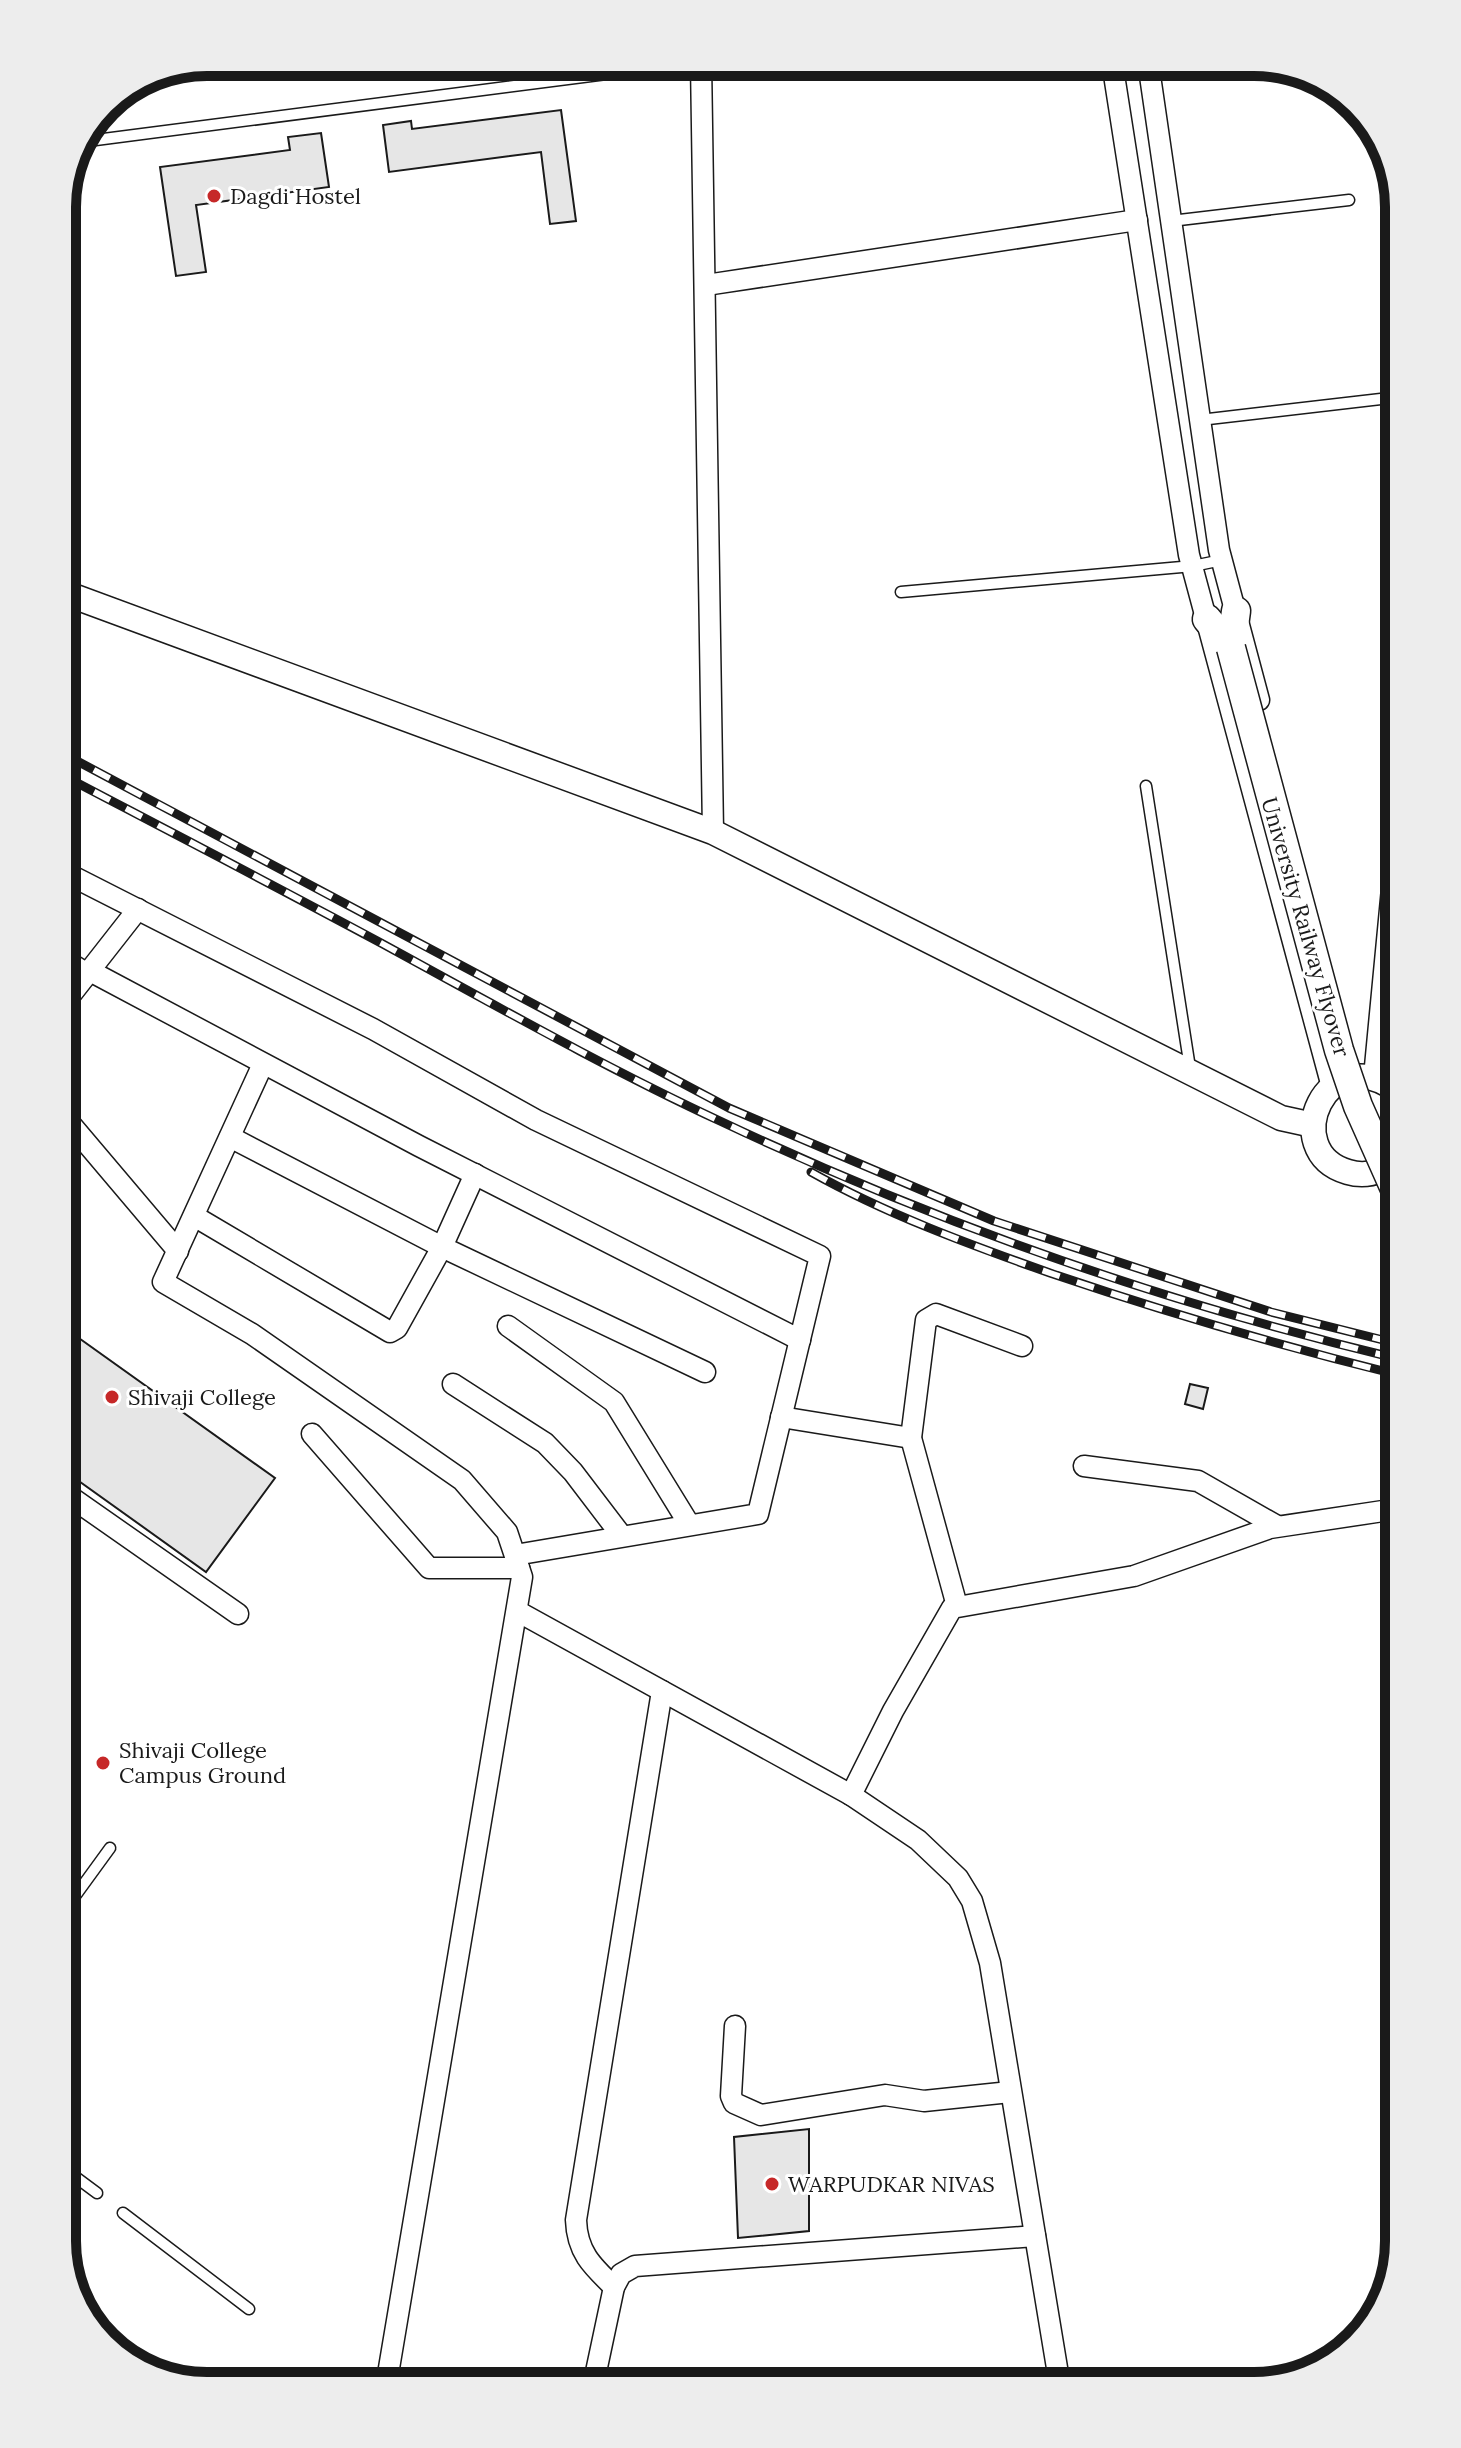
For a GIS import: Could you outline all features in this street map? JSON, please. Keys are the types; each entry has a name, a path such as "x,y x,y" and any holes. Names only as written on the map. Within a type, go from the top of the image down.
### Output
{"main road":[{"name":"University Railway Flyover","path":"1236,611 1231,648 1339,1050 1358,1106 1385,1167"},
{"name":"University Railway Flyover","path":"1207,619 1231,648"}],"street":[{"path":"701,76 713,832"},
{"path":"1114,76 1193,566 1332,1087"},
{"path":"1150,76 1222,560 1366,1076"},
{"path":"706,285 1137,220"},
{"path":"76,597 713,832 1281,1118 1313,1125"},
{"path":"76,878 373,1029 536,1120 820,1256 758,1514 621,1535 517,1561 429,1568 312,1434"},
{"path":"76,989 138,909"},
{"path":"1366,1076 1385,960"},
{"path":"76,966 800,1340"},
{"path":"263,1064 163,1282 252,1334 462,1480 507,1532 522,1577 475,1837 388,2372"},
{"path":"1385,1085 1366,1076 1332,1087 1321,1097 1313,1125 1321,1153 1344,1171 1373,1174 1385,1167"},
{"path":"76,1131 178,1251"},
{"path":"230,1137 442,1247 705,1372"},
{"path":"194,1216 390,1332 397,1328 442,1247 475,1174"},
{"path":"957,1606 911,1438 926,1320 936,1314 1022,1346"},
{"path":"508,1326 614,1402 689,1524"},
{"path":"453,1384 545,1443 573,1472 621,1535"},
{"path":"781,1417 911,1438"},
{"path":"1084,1466 1198,1481 1277,1526"},
{"path":"76,1501 238,1614"},
{"path":"851,1795 893,1711 949,1613 957,1606 1134,1576 1277,1526 1385,1511"},
{"path":"517,1611 851,1795 941,1860 972,1901 990,1963 1058,2372"},
{"path":"614,2287 587,2261 577,2235 576,2220 662,1691"},
{"path":"735,2026 731,2096 734,2103 755,2115 885,2095 924,2101 1010,2092"},
{"path":"596,2372 614,2287 621,2274 635,2266 1035,2236"}],"lane":[{"path":"95,140 592,76"},
{"path":"1171,221 1349,200"},
{"path":"1200,420 1385,399"},
{"path":"901,592 1193,566 1222,560"},
{"path":"1146,786 1191,1073"},
{"path":"76,1895 110,1848"},
{"path":"76,2177 97,2193"},
{"path":"123,2213 249,2309"}],"building":[{"name":"Dagdi Hostel","path":"561,110 576,221 550,224 541,152 389,172 383,125 411,121 412,129"},
{"name":"Dagdi Hostel","path":"321,133 329,187 196,205 206,272 176,276 160,167 290,150 288,137"},
{"name":"Shivaji College","path":"76,1336 275,1478 206,1572 76,1479"},
{"path":"1190,1384 1208,1388 1203,1409 1185,1404"},
{"name":"WARPUDKAR NIVAS","path":"809,2129 809,2231 738,2238 734,2137"}],"railway":[{"path":"76,760 729,1108 994,1221 1271,1312 1385,1340"},
{"path":"76,782 591,1057 802,1159 1054,1258 1225,1313 1385,1355"},
{"path":"811,1172 898,1215 1050,1273 1223,1328 1385,1371"}],"place":[{"name":"Dagdi Hostel","path":"214,196"},
{"name":"Shivaji College","path":"112,1397"},
{"name":"Shivaji College Campus Ground","path":"103,1763"},
{"name":"WARPUDKAR NIVAS","path":"772,2184"}]}
